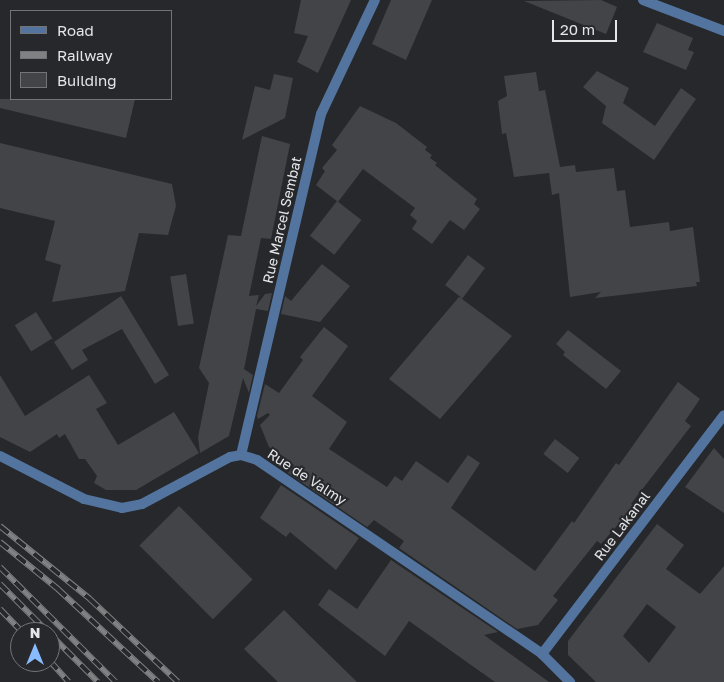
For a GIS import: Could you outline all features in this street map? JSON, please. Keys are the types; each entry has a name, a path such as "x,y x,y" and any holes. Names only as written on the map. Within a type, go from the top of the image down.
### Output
{"street":[{"name":"Rue Marcel Sembat","path":"241,456 321,114 375,0"},
{"path":"643,0 724,31"},
{"name":"Rue Lakanal","path":"542,654 724,415"},
{"path":"0,456 84,499 122,508 142,504 230,457 241,456"},
{"name":"Rue de Valmy","path":"241,456 275,469 542,654 570,682"}],"building":[{"path":"301,0 351,0 318,73 297,62 308,36 294,33"},
{"path":"391,0 432,0 406,60 372,44"},
{"path":"601,0 617,7 606,34 524,1"},
{"path":"657,23 693,38 688,50 694,52 686,70 643,52"},
{"path":"597,71 629,88 623,103 655,126 681,88 696,99 654,160 602,123 606,106 583,87"},
{"path":"536,72 539,91 545,90 560,167 575,165 576,172 614,168 617,191 625,190 630,227 669,222 670,231 693,227 700,282 696,282 697,286 595,298 601,292 570,297 559,193 552,195 549,173 514,177 506,133 502,134 498,101 507,96 504,76"},
{"path":"274,74 293,78 285,118 242,140 255,86 270,90"},
{"path":"0,99 135,100 126,138 0,108"},
{"path":"360,106 396,123 427,147 425,150 432,155 430,158 437,163 435,165 477,199 474,204 480,209 464,230 450,220 432,244 412,229 417,221 410,215 415,208 363,169 338,202 316,185 325,171 322,168 337,150 332,145"},
{"path":"262,136 290,144 271,239 261,238 249,296 259,295 256,306 265,294 272,293 268,311 256,309 244,369 253,375 249,393 243,378 229,436 200,453 198,437 209,383 199,368 228,235 241,236"},
{"path":"0,143 172,184 176,206 168,235 139,233 125,291 52,302 61,265 45,260 55,221 0,208"},
{"path":"337,201 361,220 334,255 310,236"},
{"path":"468,255 485,268 462,299 512,336 440,419 389,379 459,297 462,298 445,285"},
{"path":"322,264 350,286 320,322 281,314 285,296 291,301"},
{"path":"186,274 194,323 178,326 170,277"},
{"path":"121,296 169,375 155,384 122,329 82,350 88,360 72,370 54,342"},
{"path":"36,312 52,338 31,352 15,325"},
{"path":"324,327 348,346 312,396 347,422 329,449 387,487 395,476 402,481 416,461 448,483 468,455 480,463 451,508 535,571 572,521 574,523 616,463 619,465 678,382 700,399 685,421 691,426 631,504 634,506 601,544 597,541 553,596 558,600 538,625 517,629 399,548 404,541 374,520 367,527 288,473 294,465 269,447 260,425 270,415 268,413 258,419 257,416 265,384 279,393 303,360 300,357"},
{"path":"568,330 621,371 606,389 563,355 565,352 556,344"},
{"path":"0,375 25,416 89,375 107,403 96,409 118,445 174,412 199,453 136,490 106,490 94,483 97,476 85,459 79,459 65,434 59,438 57,434 30,452 0,437"},
{"path":"555,439 579,458 568,473 543,454"},
{"path":"714,448 724,459 724,513 685,487"},
{"path":"281,485 359,538 336,570 290,532 286,537 260,518"},
{"path":"179,506 253,580 213,619 139,546"},
{"path":"657,524 684,545 666,569 700,594 724,566 724,682 596,682 568,655 568,641","holes":["647,604 676,627 649,663 623,636"]},
{"path":"391,560 498,632 484,635 549,682 495,682 409,621 385,656 318,605 329,589 357,609"},
{"path":"284,610 357,682 278,682 244,649"}],"railway":[{"path":"0,526 90,599 178,682"},
{"path":"0,542 58,589 158,682"},
{"path":"0,567 116,682"},
{"path":"0,584 38,622"},
{"path":"0,609 12,622"},
{"path":"60,644 98,682"},
{"path":"60,672 69,682"}]}
